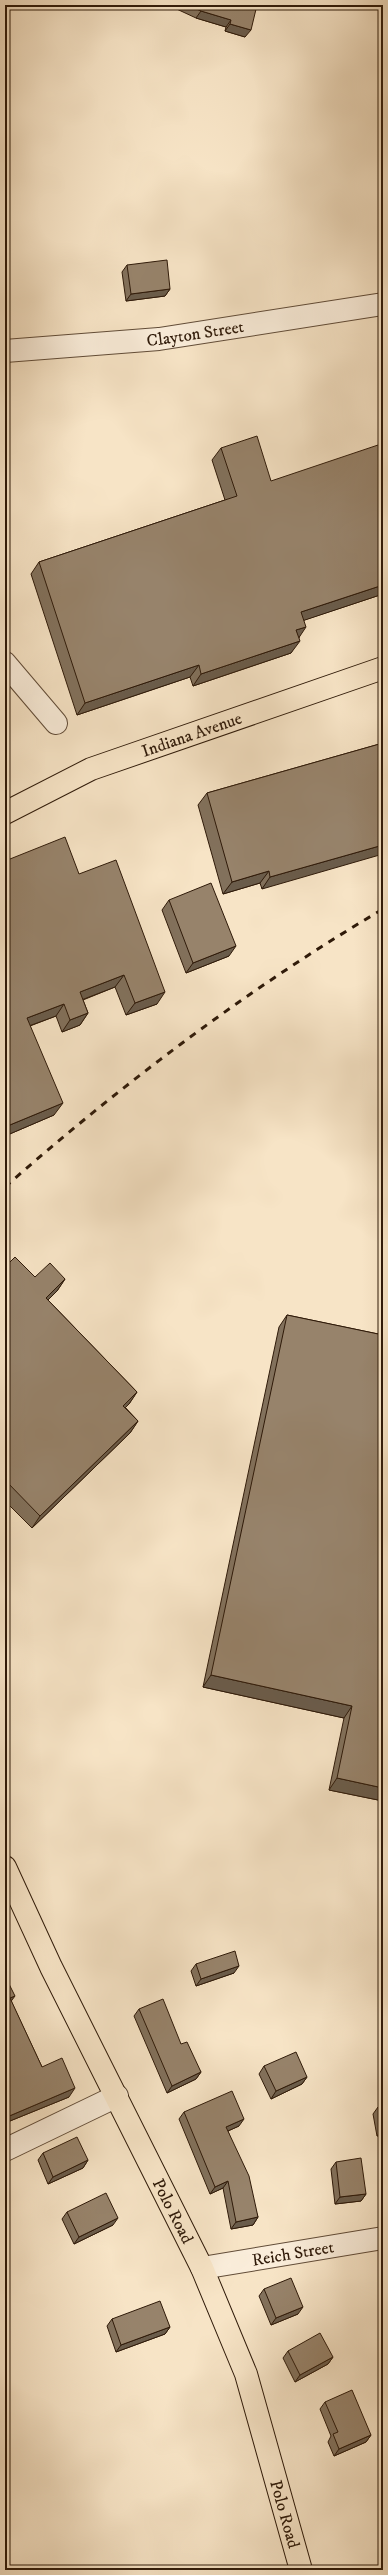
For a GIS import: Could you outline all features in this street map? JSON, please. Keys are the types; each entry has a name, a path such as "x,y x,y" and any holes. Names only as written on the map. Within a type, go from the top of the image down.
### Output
{"main road":[{"name":"Indiana Avenue","path":"5,813 91,769 383,668"},
{"name":"Polo Road","path":"5,1868 51,1967 202,2268 246,2374 301,2570"}],"street":[{"name":"Clayton Street","path":"5,351 159,339 383,304"},
{"path":"5,663 56,723"},
{"path":"5,2150 117,2096"},
{"name":"Reich Street","path":"202,2268 383,2238"}],"building":[{"path":"188,5 257,5 251,30 230,24 231,20 201,11"},
{"path":"167,260 170,289 131,294 127,265"},
{"path":"257,436 271,481 381,444 383,450 383,585 301,612 306,627 296,630 300,641 201,674 199,665 85,703 39,562 237,496 221,448"},
{"path":"383,743 383,845 270,877 269,871 232,882 207,793"},
{"path":"65,837 79,874 116,860 165,992 135,1003 124,975 80,992 88,1013 70,1020 64,1004 27,1018 63,1103 5,1127 5,861"},
{"path":"211,883 236,946 193,963 169,900"},
{"path":"15,1257 35,1277 50,1263 65,1279 46,1298 137,1392 123,1406 138,1421 40,1516 5,1480 5,1267"},
{"path":"287,1315 383,1335 383,1788 337,1778 352,1706 211,1675"},
{"path":"235,1951 239,1966 201,1979 196,1964"},
{"path":"5,1976 15,1996 10,1998 42,2067 62,2058 75,2088 7,2117 5,2112 5,2067 8,2066 5,2058"},
{"path":"163,1999 181,2044 187,2042 201,2072 172,2086 139,2009"},
{"path":"296,2052 307,2077 276,2091 264,2066"},
{"path":"232,2091 244,2119 226,2127 249,2176 258,2217 236,2222 228,2181 215,2187 184,2112"},
{"path":"383,2106 383,2129 382,2129 378,2107"},
{"path":"77,2137 88,2160 53,2177 43,2153"},
{"path":"361,2158 366,2194 340,2197 336,2162"},
{"path":"106,2193 118,2218 79,2237 67,2212"},
{"path":"291,2278 303,2307 276,2318 264,2289"},
{"path":"160,2301 170,2327 121,2345 112,2319"},
{"path":"320,2333 333,2357 300,2375 288,2351"},
{"path":"352,2390 371,2435 339,2449 333,2434 338,2432 325,2402"}],"railway":[{"path":"5,1187 95,1111 188,1039 284,971 383,909"}]}
